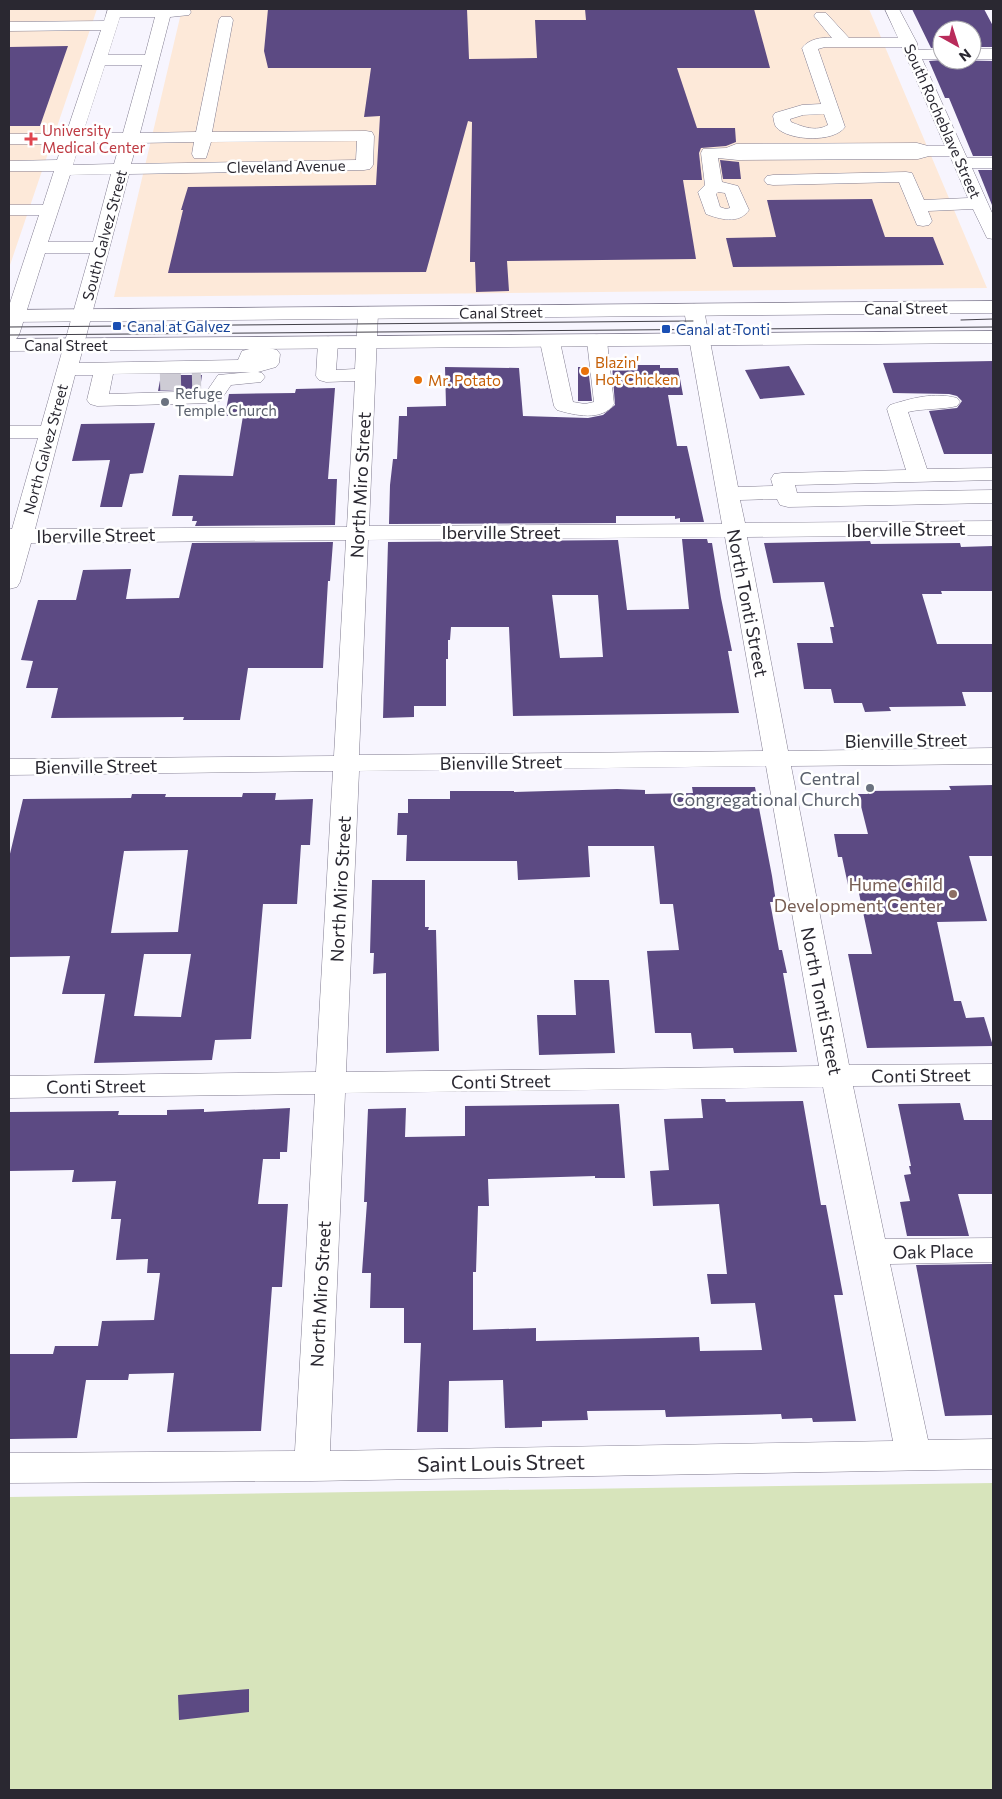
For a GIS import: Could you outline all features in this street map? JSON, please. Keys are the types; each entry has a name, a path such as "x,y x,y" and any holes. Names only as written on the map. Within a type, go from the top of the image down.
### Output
{"street":[{"name":"South Rocheblave Street","path":"892,9 988,219"},
{"path":"9,26 165,10 184,12"},
{"name":"South Galvez Street","path":"73,344 165,10"},
{"path":"9,335 12,316 37,248 113,15"},
{"path":"821,16 845,42"},
{"path":"196,168 204,137 226,20"},
{"path":"830,109 810,48 814,45 824,42 845,42 932,52"},
{"path":"97,60 151,60"},
{"name":"Cleveland Avenue","path":"9,139 366,136 364,165 122,170 9,166"},
{"path":"714,187 709,154 730,153 736,149 917,148 993,162"},
{"path":"774,180 906,177 920,214 988,219"},
{"path":"9,210 49,210"},
{"path":"37,248 101,247"},
{"name":"Canal Street","path":"12,316 993,307"},
{"name":"North Tonti Street","path":"694,310 836,1077 913,1456"},
{"name":"North Miro Street","path":"312,1466 368,313"},
{"path":"317,314 326,376 365,375"},
{"name":"Canal Street","path":"9,345 145,344 261,354 321,343 993,337"},
{"path":"550,342 564,406 575,409 594,409 604,404 597,341"},
{"name":"North Galvez Street","path":"9,582 15,536 50,432 73,344"},
{"path":"139,374 145,344"},
{"path":"58,401 102,383 139,374 261,354 254,378 201,379"},
{"path":"66,369 102,383 213,397 225,379"},
{"path":"139,374 160,380"},
{"path":"919,476 896,410 922,402 950,402"},
{"path":"9,432 50,432"},
{"path":"993,474 782,479 788,500 993,497"},
{"path":"728,494 786,492"},
{"path":"957,498 970,529"},
{"name":"Iberville Street","path":"15,536 993,528"},
{"name":"Bienville Street","path":"9,751 346,755 776,750 993,740"},
{"name":"Bienville Street","path":"776,750 993,756"},
{"name":"Bienville Street","path":"9,767 346,755"},
{"name":"Conti Street","path":"9,1087 993,1074"},
{"name":"Oak Place","path":"872,1252 993,1250"},
{"name":"Saint Louis Street","path":"9,1468 312,1466 993,1454"}],"shaded area":[{"name":"University Medical Center","path":"9,9 97,9 9,268"},
{"path":"182,9 869,9 987,288 114,297"}],"green space":[{"path":"993,1483 993,1790 9,1790 9,1497"}],"building":[{"path":"268,9 467,9 469,59 537,58 535,20 586,20 585,9 754,9 770,68 677,68 697,128 735,128 736,142 726,146 701,148 699,153 702,180 683,180 696,259 507,261 509,291 476,292 475,262 470,262 472,122 468,121 426,272 168,273 183,210 181,210 188,187 376,185 380,116 364,117 371,68 268,68 264,51"},
{"path":"912,9 984,9 993,26 993,47 982,47 982,20 932,20 931,48"},
{"path":"68,46 40,126 9,126 9,47"},
{"path":"982,61 993,61 993,156 973,156 949,98 945,98 933,70 982,70"},
{"path":"720,160 739,162 741,179 723,179"},
{"path":"978,170 993,170 993,205 992,205"},
{"path":"872,199 885,237 933,237 944,265 733,267 726,238 776,237 767,200"},
{"path":"993,361 993,454 944,454 929,411 957,408 962,401 957,396 949,394 893,393 883,363"},
{"path":"612,365 660,365 660,368 678,368 683,395 668,395 677,446 687,446 704,522 680,522 680,518 675,519 675,516 616,516 616,523 389,524 390,485 393,459 397,459 399,416 407,416 407,407 446,406 445,367 519,368 523,416 588,418 603,415 615,405"},
{"path":"789,366 805,395 760,399 745,370"},
{"path":"578,367 588,367 592,401 578,401"},
{"path":"161,375 202,375 200,389 158,391"},
{"path":"335,388 328,479 337,479 335,525 195,526 197,521 192,521 193,516 172,516 179,475 233,476 243,416 225,416 229,394 295,393 296,389"},
{"path":"155,423 143,473 130,474 122,507 100,507 110,460 72,461 81,424"},
{"path":"682,539 707,539 708,543 712,543 732,651 728,651 739,713 513,716 509,627 451,627 450,640 448,640 448,659 446,659 446,706 414,706 414,717 383,718 388,542 618,540 627,610 689,609","holes":["552,595 598,595 603,657 560,658"]},
{"path":"870,541 871,544 960,543 961,547 993,546 993,591 941,591 942,594 922,594 937,644 993,644 993,692 962,692 966,706 889,707 891,711 865,712 862,703 834,703 831,689 804,689 797,643 833,643 830,627 834,627 824,582 773,583 764,543"},
{"path":"333,542 330,581 328,581 323,668 248,668 240,720 183,720 184,717 51,718 58,688 26,688 33,661 21,660 38,600 76,600 83,570 131,569 126,599 179,598 192,543"},
{"path":"993,785 993,856 969,856 987,921 937,922 954,1001 961,1001 966,1018 984,1017 993,1046 867,1048 848,954 872,954 857,884 848,885 842,857 838,857 834,834 868,834 858,794 868,794 867,791 951,790 949,786"},
{"path":"692,787 755,787 776,902 770,902 779,950 782,950 787,973 783,973 797,1052 734,1053 733,1048 693,1049 691,1033 655,1033 647,951 679,950 673,904 660,904 654,846 588,846 590,877 518,880 517,861 406,861 407,835 397,835 398,813 408,813 408,799 450,799 450,791 514,792 617,789 645,790 645,794 693,793"},
{"path":"243,793 276,793 275,800 313,799 310,845 301,845 297,904 263,904 251,1039 215,1040 212,1060 94,1063 105,994 62,994 70,956 9,957 9,858 23,799 131,798 132,794 166,794 165,797 242,797","holes":["188,850 178,932 111,933 124,851","144,954 191,954 181,1017 134,1016"]},
{"path":"372,880 425,880 425,927 429,927 428,930 436,930 439,1051 386,1053 386,973 373,974 374,953 370,953"},
{"path":"574,980 609,980 615,1053 539,1055 537,1015 576,1015"},
{"path":"701,1099 725,1099 726,1102 803,1101 821,1205 826,1205 843,1295 834,1295 856,1421 813,1422 812,1418 782,1419 781,1414 666,1417 665,1410 587,1411 588,1420 542,1421 542,1427 505,1428 503,1380 449,1381 448,1432 417,1432 421,1343 404,1343 404,1308 370,1308 371,1273 362,1273 367,1202 364,1202 368,1109 406,1108 405,1137 465,1136 465,1106 619,1104 625,1178 595,1178 595,1176 488,1179 489,1206 478,1206 476,1272 473,1272 473,1330 536,1328 536,1341 699,1337 700,1351 762,1350 755,1303 711,1304 707,1274 727,1274 719,1204 653,1206 650,1171 669,1170 664,1119 703,1118"},
{"path":"960,1103 964,1120 993,1120 993,1194 958,1194 969,1236 907,1236 900,1202 910,1201 904,1175 911,1174 909,1166 911,1166 898,1104"},
{"path":"290,1108 287,1152 280,1152 280,1159 263,1159 258,1204 288,1204 282,1287 272,1287 261,1431 167,1432 174,1373 129,1374 128,1380 86,1380 77,1438 9,1439 9,1354 53,1354 55,1346 98,1346 102,1321 154,1320 160,1273 147,1273 148,1259 116,1260 121,1219 111,1219 116,1181 72,1182 74,1170 9,1171 9,1112 119,1111 118,1115 167,1115 167,1110 204,1109 204,1112"},
{"path":"993,1264 993,1415 945,1416 916,1265"},
{"path":"249,1689 249,1712 179,1720 178,1695"}],"tunnel":[{"path":"160,380 201,379"}],"tram line":[{"path":"961,320 993,319"},
{"path":"9,327 693,321"},
{"path":"9,335 993,327"}],"place":[{"name":"University Medical Center","path":"31,139"},
{"name":"Canal at Galvez","path":"117,326"},
{"name":"Canal at Tonti","path":"666,329"},
{"name":"Blazin' Hot Chicken","path":"585,371"},
{"name":"Mr. Potato","path":"418,380"},
{"name":"Refuge Temple Church","path":"165,402"},
{"name":"Central Congregational Church","path":"870,788"},
{"name":"Hume Child Development Center","path":"953,894"}]}
